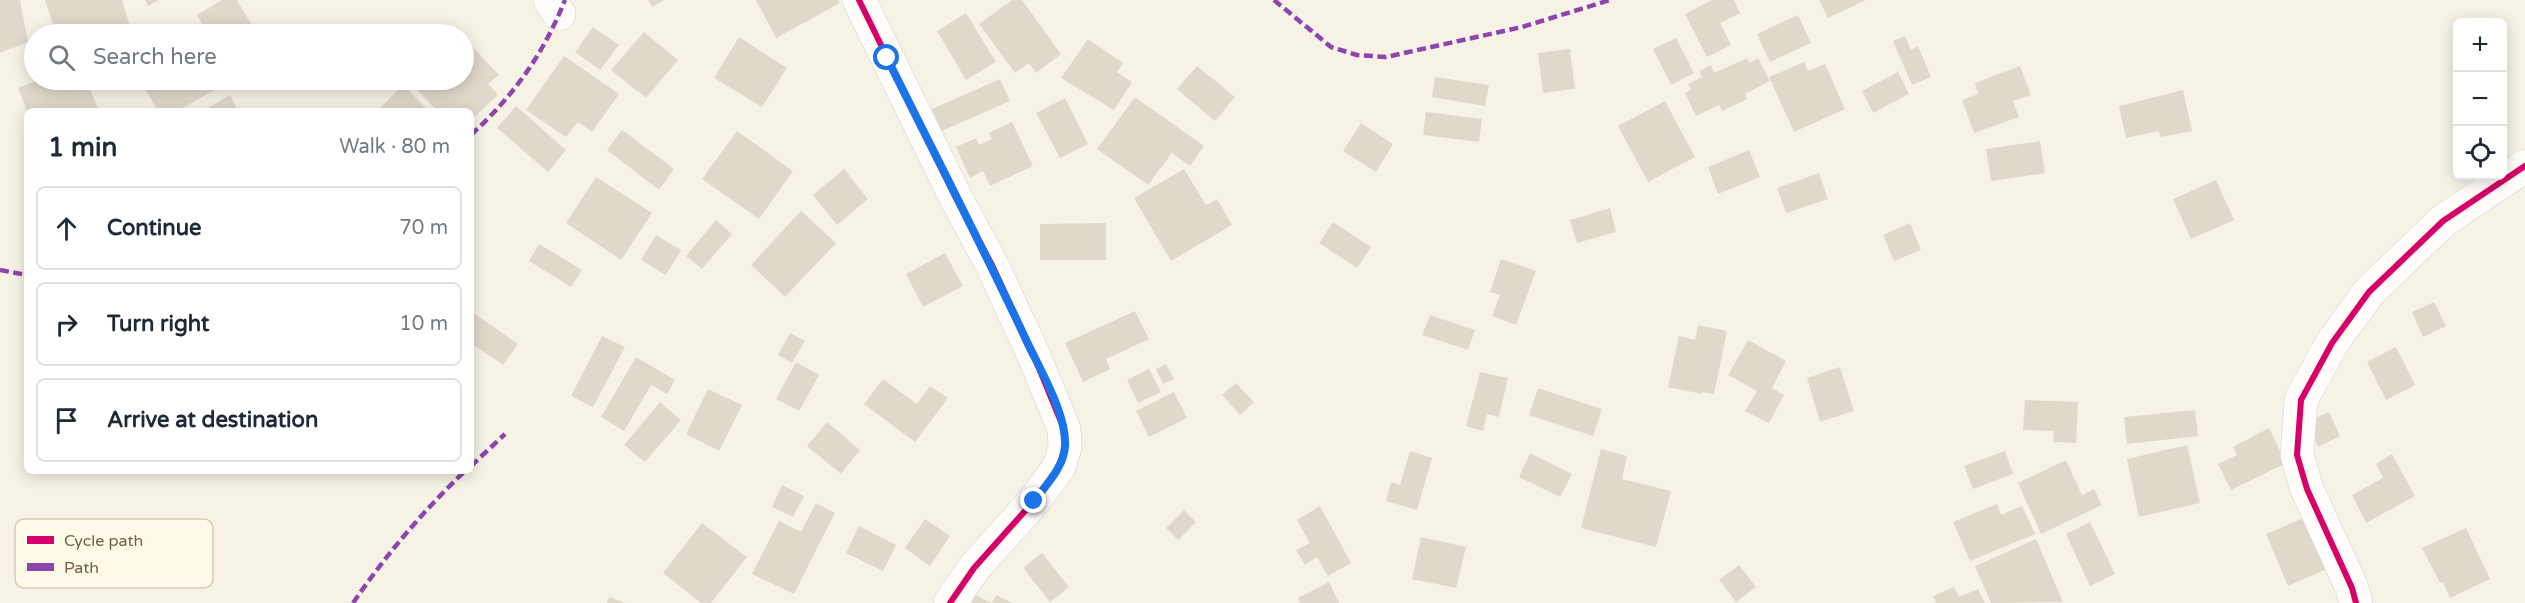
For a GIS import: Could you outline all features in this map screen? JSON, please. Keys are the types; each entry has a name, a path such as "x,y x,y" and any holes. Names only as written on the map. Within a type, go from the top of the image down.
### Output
{"street":[{"path":"859,0 996,275 1034,356 1064,429 1065,447 1059,467 1034,501 974,568 950,603"},
{"path":"2356,603 2352,588 2307,489 2297,455 2301,400 2332,343 2369,292 2443,221 2525,166"}],"building":[{"path":"0,0 20,0 25,24 24,44 0,53"},
{"path":"45,0 122,0 129,24 53,24"},
{"path":"145,0 159,0 148,6"},
{"path":"222,0 237,0 251,24 202,24 197,15"},
{"path":"648,0 664,0 652,7"},
{"path":"756,0 838,0 840,3 776,38"},
{"path":"1012,0 1022,0 1061,54 1036,73 1029,63 1015,73 979,24"},
{"path":"1712,0 1734,0 1740,13 1720,23 1731,45 1707,57 1685,14"},
{"path":"1819,0 1866,0 1828,18"},
{"path":"966,13 996,62 966,80 937,31"},
{"path":"1798,15 1811,43 1770,62 1757,34"},
{"path":"593,27 619,45 600,70 575,52"},
{"path":"644,32 678,60 646,98 611,70"},
{"path":"1905,36 1911,50 1918,46 1931,77 1912,85 1893,41"},
{"path":"739,37 787,68 762,107 714,78"},
{"path":"1676,38 1694,73 1671,85 1653,49"},
{"path":"1088,39 1123,63 1117,72 1132,82 1114,110 1061,78"},
{"path":"474,49 499,75 488,84 498,95 474,117 474,108 434,108 418,90 474,90"},
{"path":"1570,49 1575,89 1543,93 1538,53"},
{"path":"564,56 619,94 592,132 578,122 566,137 526,110"},
{"path":"1747,58 1749,63 1758,58 1770,81 1745,94 1747,99 1722,111 1719,105 1696,116 1685,93 1691,90 1688,84 1702,77 1699,71 1711,65 1714,73"},
{"path":"1804,62 1808,71 1825,64 1845,109 1794,132 1769,77"},
{"path":"1197,66 1235,97 1215,121 1177,89"},
{"path":"2020,66 2031,95 2013,101 2019,117 1974,133 1962,100 1978,94 1975,83"},
{"path":"1898,72 1909,94 1873,113 1862,91"},
{"path":"1435,77 1489,85 1485,106 1432,97"},
{"path":"1000,79 1010,101 942,131 932,109"},
{"path":"24,86 24,90 90,90 98,108 26,108 18,88"},
{"path":"146,90 215,90 182,108 156,108"},
{"path":"398,90 408,90 426,108 380,108"},
{"path":"2183,90 2192,131 2160,137 2159,131 2126,138 2119,106"},
{"path":"230,95 236,108 208,108"},
{"path":"1135,97 1204,146 1190,166 1172,153 1148,185 1097,149"},
{"path":"1065,98 1088,144 1060,158 1036,113"},
{"path":"1665,101 1695,157 1648,182 1618,126"},
{"path":"516,106 566,150 548,172 497,128"},
{"path":"1426,112 1482,119 1479,142 1423,135"},
{"path":"1012,122 1033,166 990,186 983,171 970,178 956,147 976,138 979,145 992,139 989,133"},
{"path":"1361,123 1393,144 1376,172 1343,151"},
{"path":"622,130 674,169 659,190 607,150"},
{"path":"737,131 793,171 759,219 702,179"},
{"path":"2040,141 2045,173 1991,181 1986,149"},
{"path":"1749,150 1760,177 1718,194 1708,167"},
{"path":"844,169 868,199 837,225 813,195"},
{"path":"1184,169 1206,205 1217,199 1232,225 1171,261 1134,198"},
{"path":"1819,173 1828,199 1786,213 1777,188"},
{"path":"596,177 652,213 621,260 566,223"},
{"path":"2216,180 2234,220 2191,239 2173,199"},
{"path":"1610,208 1616,232 1577,243 1570,220"},
{"path":"801,211 836,243 785,297 751,265"},
{"path":"716,220 732,234 702,269 686,256"},
{"path":"1333,222 1371,247 1357,268 1319,243"},
{"path":"1106,223 1106,260 1040,260 1040,224"},
{"path":"1910,223 1921,250 1894,261 1883,235"},
{"path":"656,235 681,250 666,275 641,260"},
{"path":"539,244 582,270 571,287 529,261"},
{"path":"945,253 963,286 923,307 906,274"},
{"path":"1501,259 1536,271 1516,325 1492,316 1500,295 1490,292"},
{"path":"2434,302 2446,326 2423,337 2412,312"},
{"path":"1135,311 1149,339 1106,359 1110,369 1083,382 1065,343"},
{"path":"474,313 518,344 503,365 474,345"},
{"path":"1430,315 1475,330 1468,350 1422,335"},
{"path":"1698,325 1727,331 1714,394 1702,392 1702,394 1668,387 1679,336 1695,340"},
{"path":"790,333 805,341 792,363 778,355"},
{"path":"602,336 625,347 593,407 571,396"},
{"path":"1748,340 1786,361 1772,388 1784,395 1769,423 1745,411 1757,391 1728,375"},
{"path":"2396,347 2415,385 2386,400 2367,362"},
{"path":"636,357 675,380 667,394 651,385 624,431 601,417"},
{"path":"796,362 819,375 799,411 776,399"},
{"path":"1166,364 1174,379 1163,384 1156,369"},
{"path":"1840,367 1854,411 1820,422 1807,378"},
{"path":"1149,369 1161,392 1138,403 1127,380"},
{"path":"1480,372 1508,378 1499,417 1487,414 1483,431 1466,426"},
{"path":"883,379 917,404 930,386 948,398 915,442 864,404"},
{"path":"1236,383 1254,402 1240,415 1222,395"},
{"path":"1538,388 1602,409 1593,436 1529,415"},
{"path":"708,389 742,405 719,451 686,434"},
{"path":"1174,392 1187,418 1149,437 1136,411"},
{"path":"2025,400 2078,402 2076,443 2053,442 2054,431 2023,430"},
{"path":"660,402 681,420 645,462 624,445"},
{"path":"2195,410 2198,436 2127,444 2124,417"},
{"path":"2329,412 2340,436 2318,447 2307,422"},
{"path":"827,422 860,450 841,474 807,446"},
{"path":"2269,428 2286,463 2231,490 2218,464 2237,455 2233,447"},
{"path":"2187,445 2200,503 2139,517 2127,459"},
{"path":"1601,449 1627,456 1622,479 1671,491 1656,547 1581,528"},
{"path":"1410,451 1432,458 1417,510 1386,501 1391,482 1400,485"},
{"path":"2005,451 2013,474 1973,489 1964,466"},
{"path":"1530,453 1572,474 1560,497 1519,477"},
{"path":"2392,454 2415,496 2366,523 2352,495 2383,478 2376,464"},
{"path":"2066,460 2082,495 2094,489 2102,505 2041,534 2018,483"},
{"path":"782,485 804,496 793,517 772,507"},
{"path":"816,503 835,513 794,594 752,574 779,521 801,532"},
{"path":"1997,504 2001,515 2022,506 2035,534 1970,561 1953,522"},
{"path":"1320,506 1351,563 1328,576 1317,557 1305,565 1296,550 1310,543 1297,520"},
{"path":"1184,510 1196,522 1178,540 1166,528"},
{"path":"2306,517 2329,568 2288,586 2266,534"},
{"path":"925,519 950,536 930,566 905,548"},
{"path":"2090,522 2115,574 2090,586 2066,534"},
{"path":"702,523 747,557 711,603 701,603 663,573"},
{"path":"859,526 896,545 883,571 846,553"},
{"path":"2466,528 2490,579 2450,598 2422,548"},
{"path":"1421,537 1466,547 1456,588 1412,579"},
{"path":"2036,539 2063,602 1991,603 1975,566"},
{"path":"1042,553 1069,587 1050,602 1023,568"},
{"path":"1739,565 1756,587 1736,602 1719,580"},
{"path":"1329,582 1339,603 1300,603 1298,598"},
{"path":"1954,587 1959,597 1978,589 1985,603 1936,603 1933,596"},
{"path":"976,595 992,603 971,603"},
{"path":"996,595 1012,603 992,603"},
{"path":"609,597 625,603 607,603"}],"marked path":[{"path":"474,132 501,105 526,73 547,39 565,0"},
{"path":"1274,0 1331,47 1357,55 1386,57 1522,27 1610,0"},
{"path":"0,270 24,274"},
{"path":"474,463 505,434"},
{"path":"353,603 406,534 462,474"}],"cycle path":[{"path":"859,0 955,196 992,265 1034,356 1064,429 1065,447 1059,467 1034,501 974,568 950,603"},
{"path":"2356,603 2352,588 2307,489 2297,455 2301,400 2332,343 2369,292 2443,221 2525,166"}],"route":[{"path":"887,58 992,265 1034,356 1064,429 1065,447 1059,467 1034,501"}]}
